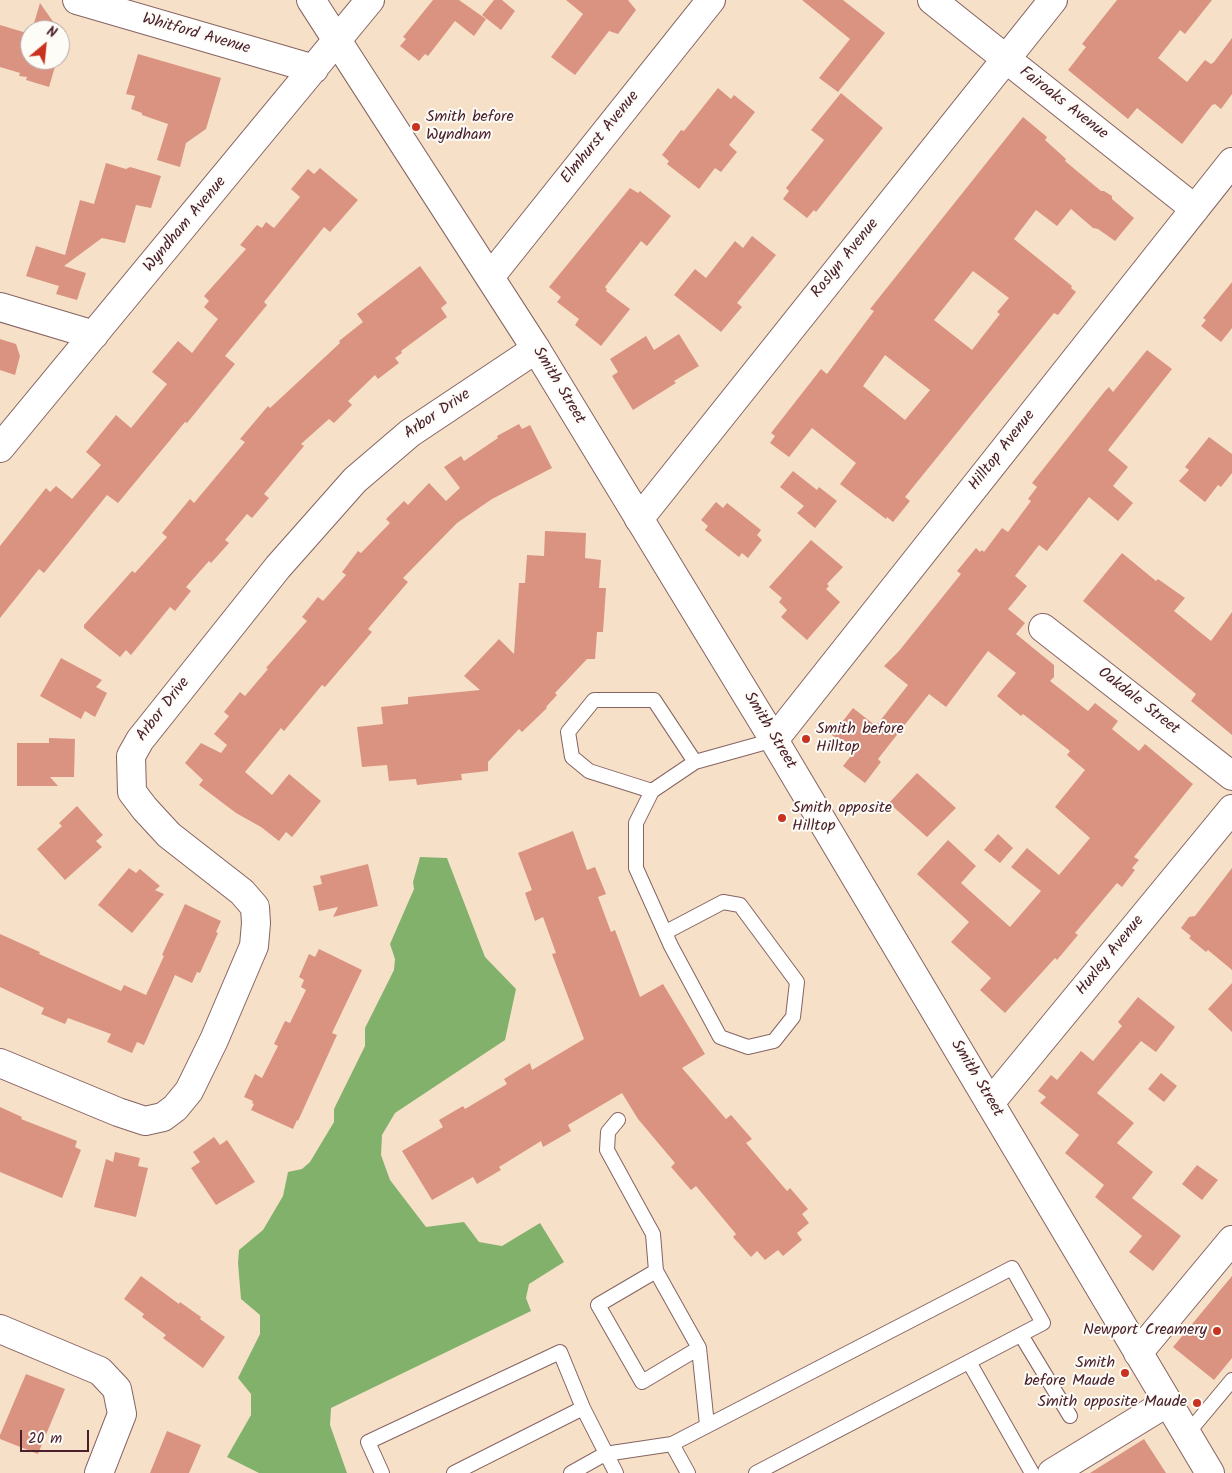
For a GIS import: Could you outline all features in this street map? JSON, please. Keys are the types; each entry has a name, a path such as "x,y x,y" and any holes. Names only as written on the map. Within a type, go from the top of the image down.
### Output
{"street":[{"name":"Whitford Avenue","path":"78,0 314,70"},
{"name":"Smith Street","path":"311,0 536,349 774,740 1210,1473"},
{"name":"Wyndham Avenue","path":"0,448 370,0"},
{"name":"Elmhurst Avenue","path":"490,277 711,0"},
{"name":"Fairoaks Avenue","path":"932,0 1195,209"},
{"name":"Roslyn Avenue","path":"639,519 1053,0"},
{"name":"Hilltop Avenue","path":"774,740 1232,162"},
{"path":"0,307 94,335"},
{"name":"Arbor Drive","path":"0,1063 118,1112 146,1121 163,1117 175,1108 189,1091 214,1040 254,946 256,923 254,907 242,892 169,835 145,809 132,792 131,756 140,740 272,575 355,480 410,433 536,349"},
{"name":"Oakdale Street","path":"1043,628 1232,776"},
{"name":"Huxley Avenue","path":"990,1103 1232,809"},
{"path":"1138,1353 1232,1240"},
{"path":"0,1329 100,1371 117,1389 122,1414 99,1473"},
{"path":"1052,1473 1168,1402"}],"lane":[{"path":"652,791 588,771 572,757 568,732 594,700 654,700 695,762"},
{"path":"666,932 723,902 740,904 797,982 794,1017 774,1040 748,1047 720,1037 671,946 636,868 636,823 652,791 695,762 774,740"},
{"path":"618,1120 608,1132 608,1150 653,1234 656,1271 700,1348 707,1425"},
{"path":"571,1473 605,1454 672,1444 1012,1268 1043,1323 756,1473"},
{"path":"656,1271 598,1305 642,1382 700,1348"},
{"path":"1021,1335 1070,1416"},
{"path":"382,1473 368,1442 560,1352 583,1408 616,1473"},
{"path":"969,1362 1032,1473"},
{"path":"1187,1434 1232,1380"},
{"path":"454,1473 583,1408"},
{"path":"672,1444 688,1473"}],"green space":[{"path":"420,857 447,858 485,957 516,989 505,1040 395,1113 382,1135 381,1155 390,1180 426,1227 464,1222 479,1242 502,1246 540,1223 564,1262 529,1284 526,1298 531,1311 331,1408 330,1425 347,1473 259,1473 227,1457 251,1415 251,1394 238,1378 260,1334 260,1315 241,1299 238,1263 239,1250 263,1230 283,1196 288,1172 302,1169 310,1162 334,1122 334,1109 365,1046 365,1028 394,970 395,959 390,944 414,889 413,882"}],"building":[{"path":"433,0 459,0 486,19 474,36 455,21 428,56 425,54 419,61 400,46 406,39 403,37"},
{"path":"494,0 502,0 515,11 501,30 482,15"},
{"path":"566,0 628,0 636,10 618,34 609,31 575,75 551,57 583,14"},
{"path":"802,0 843,0 885,33 838,92 819,78 850,39"},
{"path":"1117,0 1212,0 1185,34 1180,30 1158,58 1187,82 1205,60 1211,64 1214,62 1232,38 1232,94 1221,109 1215,104 1212,105 1182,144 1137,108 1128,119 1068,70 1086,47 1082,44"},
{"path":"40,3 52,20 35,20"},
{"path":"0,25 20,31 20,70 54,70 49,87 26,80 27,77 19,76 20,73 0,67"},
{"path":"138,54 221,78 206,129 186,143 180,167 157,160 168,124 131,109 135,96 126,94"},
{"path":"718,88 731,99 734,95 755,112 729,145 737,152 721,172 715,168 699,189 667,164 669,161 662,155"},
{"path":"841,93 883,128 816,212 814,210 807,218 783,199 789,191 786,188 824,140 811,130"},
{"path":"1023,117 1047,137 1045,140 1066,159 1065,161 1101,191 1112,196 1112,199 1134,218 1115,241 1098,229 1093,228 1071,209 1057,226 1036,210 1014,239 1072,286 1071,288 1076,292 1058,315 1054,313 905,497 910,501 893,522 887,517 886,519 840,484 856,463 812,428 789,457 770,443 775,436 771,433 821,369 827,374 874,311 870,309","holes":["973,271 1009,298 997,312 1000,314 972,350 934,320","885,355 930,390 905,420 863,386"]},
{"path":"106,163 126,169 130,167 161,176 151,208 136,205 125,243 102,238 64,266 86,273 77,300 56,294 59,286 26,276 36,246 65,255 80,200 94,204"},
{"path":"320,168 358,200 330,232 324,227 264,302 267,305 225,356 235,364 187,423 185,422 118,503 107,495 44,573 39,569 0,618 0,546 46,488 50,492 56,486 72,499 101,465 86,452 116,415 131,428 167,384 152,372 178,341 192,353 218,319 204,307 209,301 204,296 246,249 240,245 257,225 262,228 266,222 274,228 300,197 291,189 308,169 314,174"},
{"path":"630,188 638,193 640,191 671,216 647,246 641,241 605,287 606,291 630,309 601,346 575,325 579,319 557,302 561,297 549,287"},
{"path":"752,236 776,255 737,303 742,307 721,332 674,295 695,269 706,278 735,241 743,248"},
{"path":"420,266 447,303 441,308 447,317 401,351 402,353 395,358 399,363 378,379 375,375 348,401 352,405 334,423 329,419 301,444 304,446 264,494 269,498 252,518 247,514 225,540 229,543 211,563 209,561 186,587 191,591 175,611 170,607 131,655 126,650 120,657 84,628 84,625 132,571 135,573 167,537 162,533 190,499 194,503 245,442 240,439 268,406 270,408 340,343 339,341 363,322 357,314"},
{"path":"1232,282 1232,328 1221,342 1201,326 1206,320 1203,318"},
{"path":"679,334 699,366 633,410 612,376 618,372 610,359 646,336 654,350"},
{"path":"0,339 16,344 20,356 15,375 0,370"},
{"path":"1147,350 1172,369 1108,450 1128,467 1113,486 1133,503 1118,521 1089,497 1047,551 1039,545 1015,576 1027,586 1008,609 1025,623 1016,634 1054,665 1054,677 1050,681 1088,711 1095,703 1118,721 1112,729 1139,751 1145,744 1193,784 1134,857 1139,860 1132,868 1135,870 1122,887 1117,883 1075,933 1078,935 1057,960 1055,958 1005,1013 980,990 991,978 951,942 969,922 917,874 948,840 976,866 961,883 1010,927 1041,891 1011,867 1027,848 1059,875 1090,838 1055,807 1085,770 1067,755 1070,751 1023,714 1021,716 997,696 1016,673 988,651 946,707 929,694 878,759 881,762 865,783 843,766 854,752 832,735 853,708 876,726 908,685 884,666 899,651 961,574 957,571 976,548 980,552 982,550 984,552 1002,528 1008,532 1031,501 1028,499 1037,487 1032,483 1105,391 1109,387 1113,392"},
{"path":"519,424 522,429 530,425 552,468 492,499 457,523 403,578 408,582 368,629 372,632 325,687 322,685 284,731 281,728 245,772 272,795 289,774 321,801 292,837 286,832 279,841 261,827 236,813 199,785 203,780 185,763 201,743 221,753 227,745 214,734 229,716 224,712 240,692 245,696 268,669 266,668 307,621 302,617 318,597 323,601 346,575 342,572 358,551 361,553 390,523 386,519 404,501 408,505 429,483 446,501 460,488 444,467 461,456 464,461 498,438 497,436"},
{"path":"1209,437 1232,454 1232,473 1221,487 1218,485 1205,502 1179,481 1189,470 1185,467"},
{"path":"793,471 817,490 819,487 837,501 815,528 797,513 804,506 780,487"},
{"path":"716,502 723,508 727,503 761,530 757,535 762,540 748,558 742,553 739,557 705,530 708,526 701,520"},
{"path":"545,531 586,533 585,558 601,560 599,588 606,588 603,632 597,632 595,659 587,659 555,693 557,695 547,708 522,732 519,729 488,762 488,771 461,774 462,780 417,785 416,779 389,781 387,765 362,767 357,727 383,724 381,707 408,704 408,697 480,690 464,676 499,639 514,654 519,583 525,583 527,555 544,556"},
{"path":"811,540 843,567 827,584 829,586 826,589 840,602 807,640 781,617 787,610 779,602 782,598 769,587"},
{"path":"1122,553 1156,581 1158,579 1185,598 1174,611 1211,641 1232,612 1232,735 1191,701 1196,694 1083,601"},
{"path":"61,658 102,680 96,687 107,693 95,717 85,711 81,719 40,696"},
{"path":"49,738 75,739 74,777 50,777 58,786 17,786 17,743 49,743"},
{"path":"917,773 956,808 927,837 889,803"},
{"path":"77,806 103,835 96,841 102,847 65,880 37,849 62,826 59,823"},
{"path":"573,831 587,870 595,867 606,894 598,897 611,932 615,930 640,997 663,984 705,1054 682,1068 726,1119 731,1115 752,1139 746,1143 787,1191 790,1188 808,1209 802,1214 809,1223 797,1233 802,1240 783,1256 778,1250 765,1260 757,1251 751,1257 733,1237 736,1234 696,1186 691,1190 671,1167 675,1163 638,1119 622,1093 568,1125 571,1131 543,1147 541,1141 499,1167 501,1170 477,1184 473,1177 432,1200 402,1151 443,1127 439,1120 463,1106 465,1109 507,1084 504,1079 530,1063 532,1070 584,1039 552,954 556,953 543,917 535,921 525,893 532,890 518,853"},
{"path":"998,834 1013,848 1000,863 984,850"},
{"path":"368,864 378,906 333,917 338,907 319,911 313,886 322,884 320,876"},
{"path":"129,868 136,873 140,869 160,886 155,890 164,894 132,933 98,905"},
{"path":"1232,868 1232,970 1208,950 1206,952 1189,938 1191,936 1181,928 1189,917 1195,916"},
{"path":"185,904 221,921 216,932 218,933 200,973 197,972 192,983 175,975 144,1045 137,1042 132,1053 107,1042 111,1034 68,1018 65,1024 41,1014 44,1008 0,987 0,934 121,991 124,985 146,995"},
{"path":"319,949 362,970 332,1033 337,1035 293,1129 251,1110 254,1104 252,1103 253,1101 244,1097 255,1074 262,1078 278,1046 274,1044 285,1021 290,1023 306,990 301,987 304,980 299,977 309,954 315,957"},
{"path":"1232,983 1232,1032 1208,1009"},
{"path":"1138,997 1175,1027 1156,1052 1141,1041 1097,1093 1134,1123 1117,1143 1153,1172 1132,1198 1181,1236 1153,1271 1129,1252 1142,1236 1095,1197 1104,1185 1065,1153 1079,1135 1040,1103 1046,1097 1038,1091 1051,1075 1057,1080 1081,1051 1093,1061 1122,1026 1118,1022"},
{"path":"1161,1073 1177,1086 1164,1102 1148,1089"},
{"path":"0,1107 22,1117 21,1119 77,1141 75,1147 81,1150 62,1198 0,1172"},
{"path":"214,1137 220,1145 227,1140 255,1182 216,1205 191,1168 200,1162 193,1152"},
{"path":"115,1152 140,1158 138,1166 148,1168 136,1217 94,1207 106,1159 113,1162"},
{"path":"1197,1165 1218,1180 1202,1200 1182,1184"},
{"path":"141,1276 179,1304 180,1302 201,1317 200,1319 225,1337 203,1368 163,1338 166,1335 142,1317 144,1314 124,1299"},
{"path":"1232,1276 1232,1358 1214,1380 1173,1347"},
{"path":"26,1374 65,1389 38,1454 0,1439"},
{"path":"167,1431 201,1445 189,1473 150,1473"},
{"path":"1144,1439 1166,1473 1090,1473"}],"place":[{"name":"Smith before Wyndham","path":"416,127"},
{"name":"Smith before Hilltop","path":"806,739"},
{"name":"Smith opposite Hilltop","path":"782,818"},
{"name":"Newport Creamery","path":"1217,1331"},
{"name":"Smith before Maude","path":"1125,1373"},
{"name":"Smith opposite Maude","path":"1197,1403"}]}
